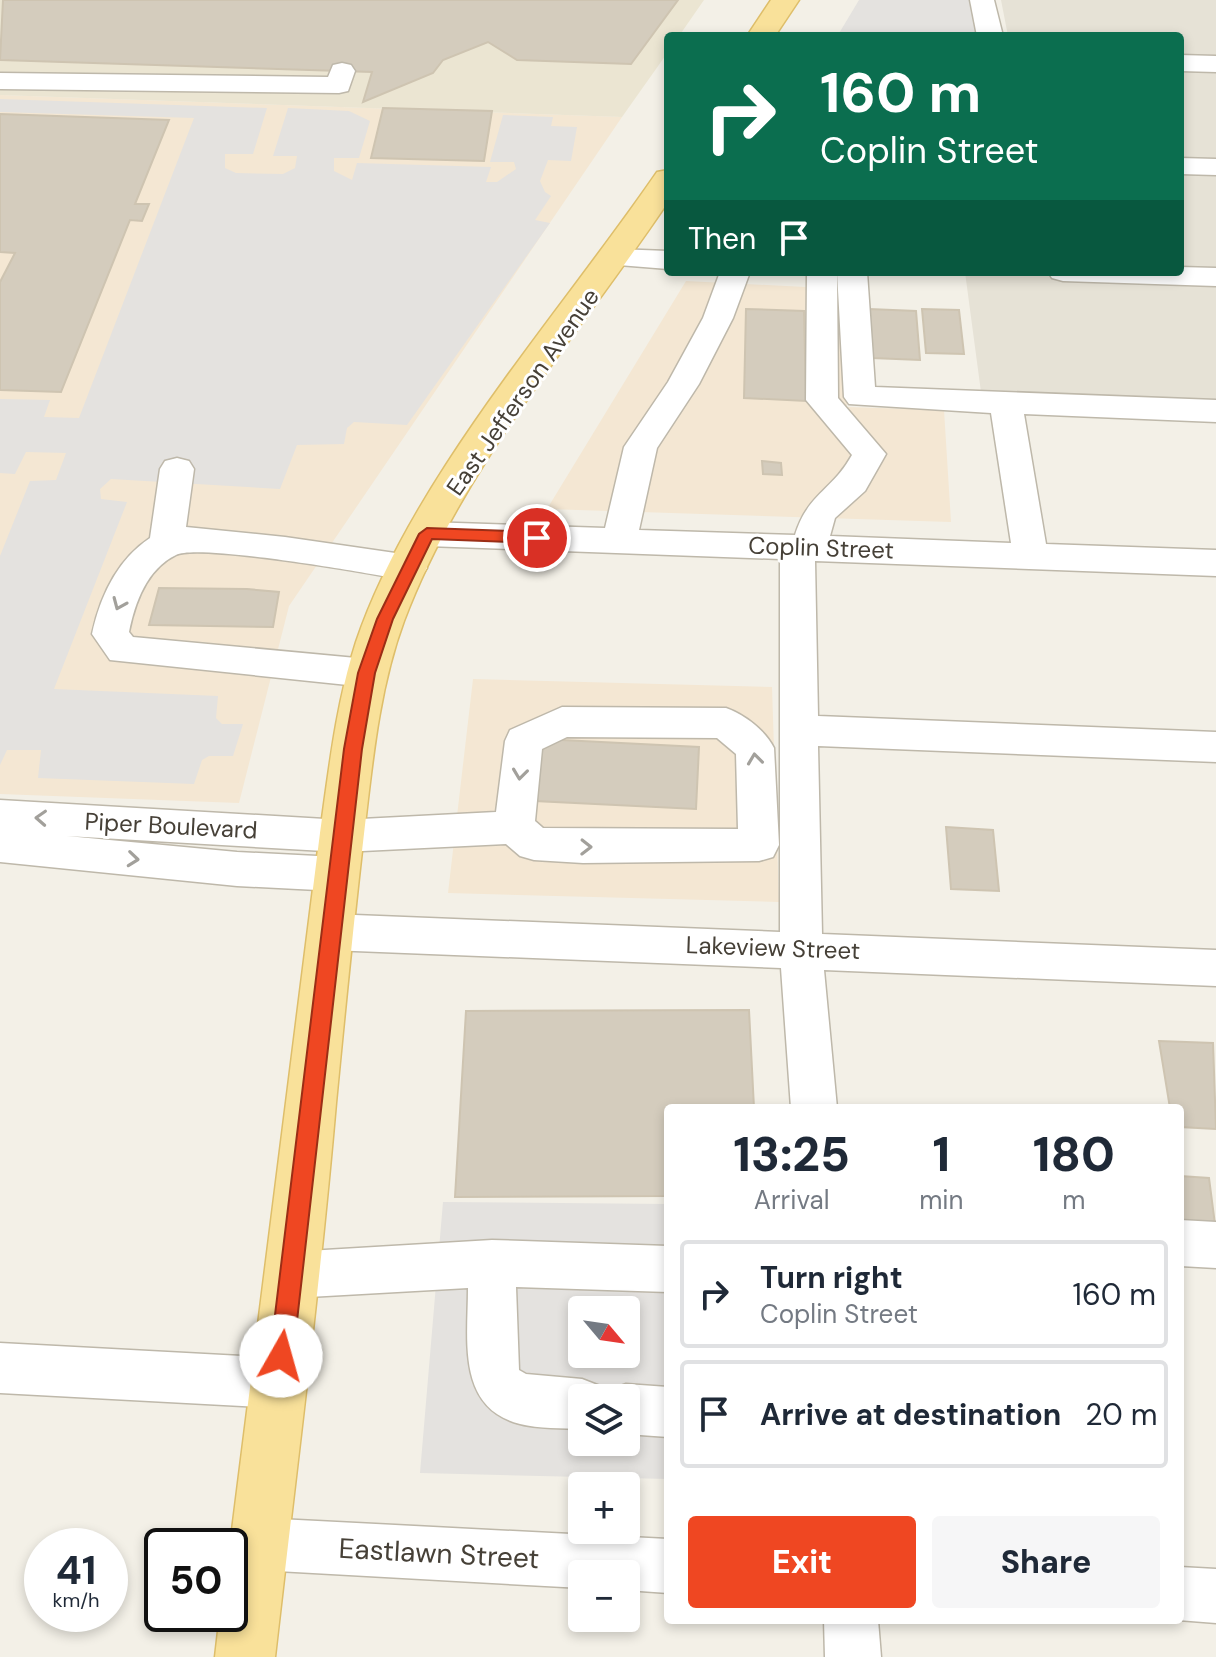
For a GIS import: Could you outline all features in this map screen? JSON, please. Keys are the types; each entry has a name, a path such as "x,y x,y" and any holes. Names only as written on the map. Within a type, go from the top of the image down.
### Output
{"main road":[{"path":"764,32 785,0"},
{"name":"East Jefferson Avenue","path":"245,1657 330,932 367,673 385,619 427,534 528,379 616,258 664,185"}],"street":[{"path":"982,0 989,32"},
{"path":"1184,63 1216,64"},
{"path":"0,81 152,74 287,77 339,85 342,71"},
{"path":"1184,166 1216,167"},
{"path":"616,258 664,260"},
{"path":"619,541 641,447 683,384 718,318 734,276"},
{"path":"814,1104 801,949 799,730 803,548 819,513 853,483 869,454 822,400 822,276"},
{"path":"852,276 860,397 1216,411"},
{"path":"1184,276 1216,277"},
{"path":"1006,404 1030,556"},
{"path":"166,545 177,469"},
{"name":"Coplin Street","path":"427,534 1216,563"},
{"path":"367,673 123,650 110,634 116,605 142,561 175,540 334,555 409,568"},
{"path":"340,855 514,827 534,844 759,845 755,748 726,723 562,722 524,741 514,827"},
{"path":"799,730 1216,747"},
{"name":"Piper Boulevard","path":"0,816 340,855"},
{"name":"Piper Boulevard","path":"0,846 237,869 340,855"},
{"name":"Lakeview Street","path":"330,932 1216,968"},
{"path":"1184,1243 1216,1245"},
{"path":"291,1275 492,1263 664,1269"},
{"path":"492,1263 493,1372 501,1388 520,1399 568,1403"},
{"path":"0,1368 278,1383"},
{"path":"640,1410 664,1412"},
{"name":"Eastlawn Street","path":"259,1544 664,1566"},
{"path":"1184,1594 1216,1596"},
{"path":"851,1624 853,1657"}],"shaded area":[{"path":"0,0 704,0 682,32 664,32 664,58 622,117 0,95"},
{"path":"859,0 972,0 978,32 840,32"},
{"path":"1001,0 1216,0 1216,400 981,392 966,276 1184,276 1184,32 1007,32"},
{"path":"0,95 622,117 289,606 239,803 0,794"},
{"path":"0,99 267,108 253,154 225,154 225,168 236,173 283,174 295,168 297,156 273,156 288,108 349,111 370,121 359,158 334,158 334,171 352,180 357,163 491,167 486,182 497,182 516,169 514,162 490,162 503,115 553,117 551,126 577,127 571,161 548,160 540,181 545,192 551,196 535,220 550,223 407,425 354,422 347,428 344,444 297,445 280,489 111,479 100,489 101,499 127,502 54,689 218,696 216,718 222,724 243,724 233,756 209,756 202,760 194,784 38,778 41,750 7,750 0,765 0,556 30,481 56,480 66,453 26,452 15,474 0,473 0,399 50,400 44,417 79,418 194,118 0,112"},
{"path":"686,281 844,289 847,407 944,410 951,522 547,509"},
{"path":"473,679 772,687 779,902 448,893"},
{"path":"443,1202 664,1204 664,1479 640,1478 640,1472 568,1472 568,1477 420,1473"}],"building":[{"path":"3,0 678,0 631,64 517,60 488,42 443,60 433,73 363,102 372,72 0,60"},
{"path":"383,108 492,111 484,161 371,158"},
{"path":"0,114 169,120 135,204 149,204 142,221 130,220 61,392 0,390 0,282 15,253 0,252"},
{"path":"746,309 804,311 806,401 744,398"},
{"path":"869,309 916,311 920,360 872,358"},
{"path":"922,309 959,310 964,354 926,353"},
{"path":"762,461 781,463 782,475 763,474"},
{"path":"159,588 279,592 273,627 149,625"},
{"path":"542,739 699,747 696,809 535,801"},
{"path":"946,827 993,830 999,891 951,889"},
{"path":"749,1010 754,1104 664,1104 664,1196 455,1197 466,1011"},
{"path":"1159,1041 1213,1043 1216,1129 1184,1127 1184,1104 1169,1104"},
{"path":"1184,1176 1209,1178 1216,1232 1184,1230"}],"route":[{"path":"281,1356 320,1009 353,749 367,673 385,619 427,534 537,538"}]}
